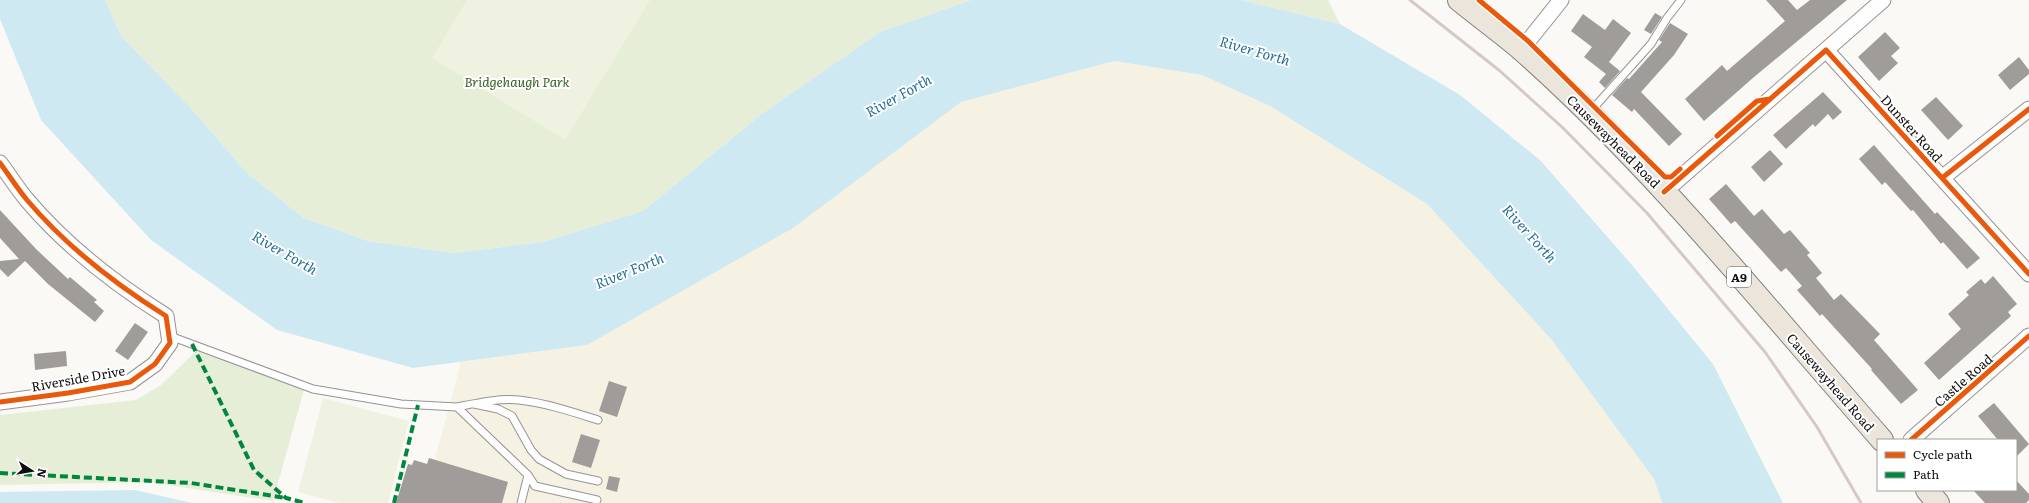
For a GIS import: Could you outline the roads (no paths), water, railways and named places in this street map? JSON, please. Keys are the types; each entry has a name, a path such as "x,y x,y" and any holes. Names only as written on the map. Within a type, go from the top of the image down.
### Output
{"main road":[{"name":"Causewayhead Road","path":"1460,0 1521,50 1589,114 1664,192 1881,439"},
{"path":"1928,491 1938,503"}],"street":[{"path":"1521,50 1561,0"},
{"path":"1664,192 1883,0"},
{"name":"Dunster Road","path":"1826,50 2029,274"},
{"path":"1942,178 2029,109"},
{"path":"0,162 27,200 76,250 123,289 166,316 170,336"},
{"name":"Riverside Drive","path":"0,402 68,393 130,382 156,364 170,343 170,336"},
{"name":"Castle Road","path":"1913,439 2029,336"}],"lane":[{"path":"1589,114 1651,44 1667,18 1681,0"},
{"path":"170,336 313,389 401,404 458,407 519,400 560,408 598,420"},
{"path":"474,404 498,409 512,416 531,450 539,459 566,474 598,481"},
{"path":"458,407 528,475 535,486 597,500"},
{"path":"521,503 528,475"}],"water":[{"name":"River Forth","path":"0,0 105,0 121,36 189,106 247,173 304,218 368,241 453,253 543,242 643,211 763,113 880,32 971,0 1241,0 1340,24 1460,95 1540,160 1632,265 1713,364 1783,503 1662,503 1654,479 1551,339 1427,204 1270,106 1202,75 1114,61 961,102 793,228 587,345 413,368 277,330 151,240 41,120 0,19"},
{"path":"135,490 192,503 0,503 0,492"}],"railway":[{"path":"1410,0 1500,71 1562,127 1647,213 1765,352 1817,427 1861,503"}],"park label":[{"name":"Bridgehaugh Park","path":"517,81"}]}
